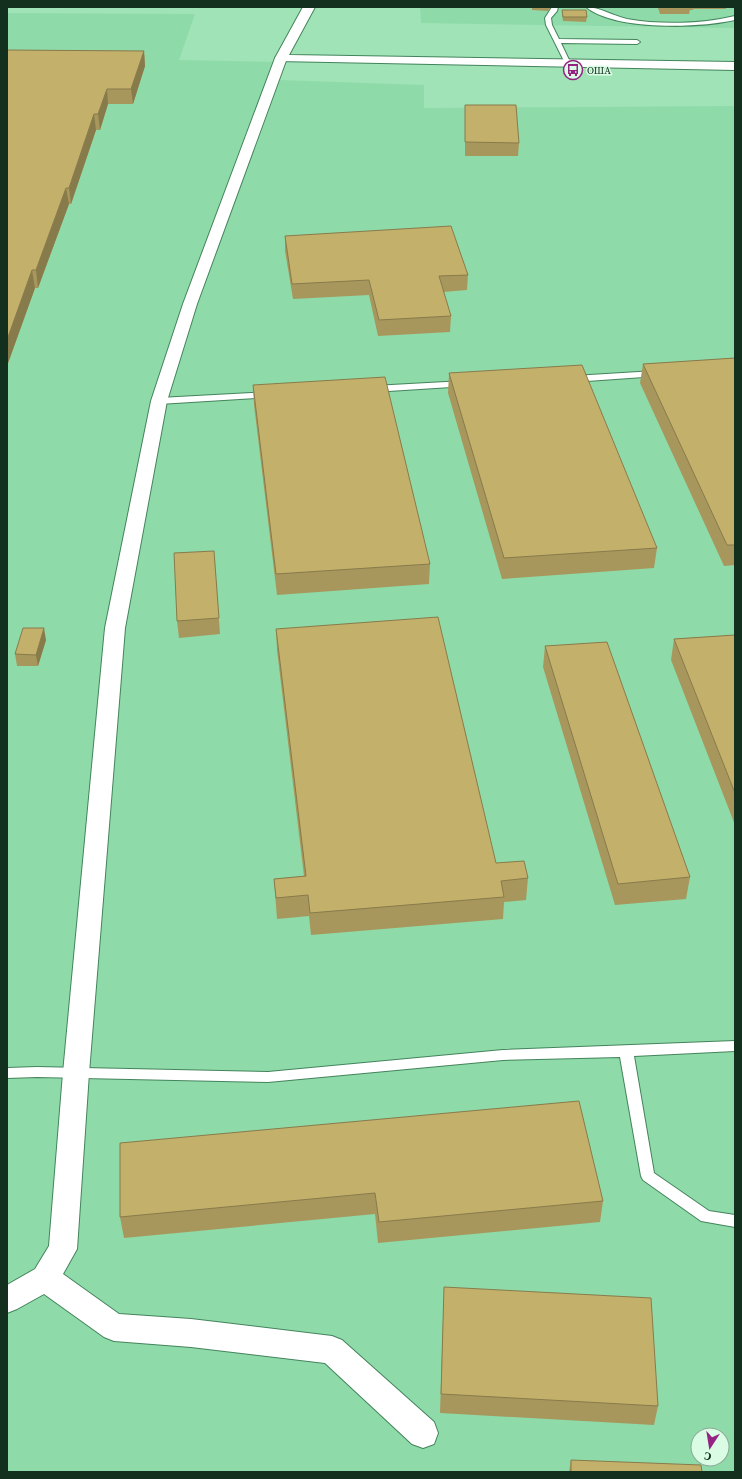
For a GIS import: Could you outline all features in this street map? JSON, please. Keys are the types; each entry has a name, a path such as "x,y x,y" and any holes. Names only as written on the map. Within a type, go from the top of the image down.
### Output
{"street":[{"path":"7,1300 45,1278 63,1249 76,1073 115,628 159,401 190,304 281,58 309,7"},
{"path":"281,58 735,66"},
{"path":"45,1278 114,1327 191,1333 332,1350 423,1433"}],"lane":[{"path":"589,7 596,11 628,21 639,22 704,22 735,18"},
{"path":"561,11 554,9 548,18 549,25 567,62"},
{"path":"582,11 596,11"},
{"path":"557,41 637,42"},
{"path":"561,379 664,374"},
{"path":"364,390 474,384"},
{"path":"159,401 277,395"},
{"path":"7,1074 37,1072 268,1077 503,1055 735,1046"},
{"path":"626,1051 648,1176 706,1217 735,1221"}],"shaded area":[{"path":"420,7 735,7 735,28 421,23"},
{"path":"7,13 195,14 179,60 284,62 280,80 424,85 424,108 735,106 735,1472 7,1472"}],"building":[{"path":"562,10 586,10 587,17 563,17"},
{"path":"7,50 144,51 131,89 107,89 98,114 94,114 69,188 66,188 36,270 32,270 7,340"},
{"path":"465,105 516,105 519,143 465,142"},
{"path":"451,226 468,275 439,276 451,316 379,320 369,280 292,284 285,236"},
{"path":"735,358 735,545 727,545 643,364"},
{"path":"582,365 657,548 504,558 449,373"},
{"path":"385,377 430,564 276,574 253,385"},
{"path":"214,551 219,618 177,621 174,553"},
{"path":"438,617 496,863 524,861 528,878 501,881 504,897 310,913 308,895 276,898 274,879 306,876 276,629"},
{"path":"23,628 44,628 36,655 15,654"},
{"path":"735,635 735,793 674,639"},
{"path":"607,642 690,877 618,884 545,646"},
{"path":"579,1101 603,1201 379,1222 375,1193 120,1217 120,1143"},
{"path":"444,1287 651,1298 658,1406 441,1394"},
{"path":"571,1460 690,1465 690,1467 701,1467 702,1472 571,1472"}],"place":[{"name":"ОША","path":"573,70"}]}
